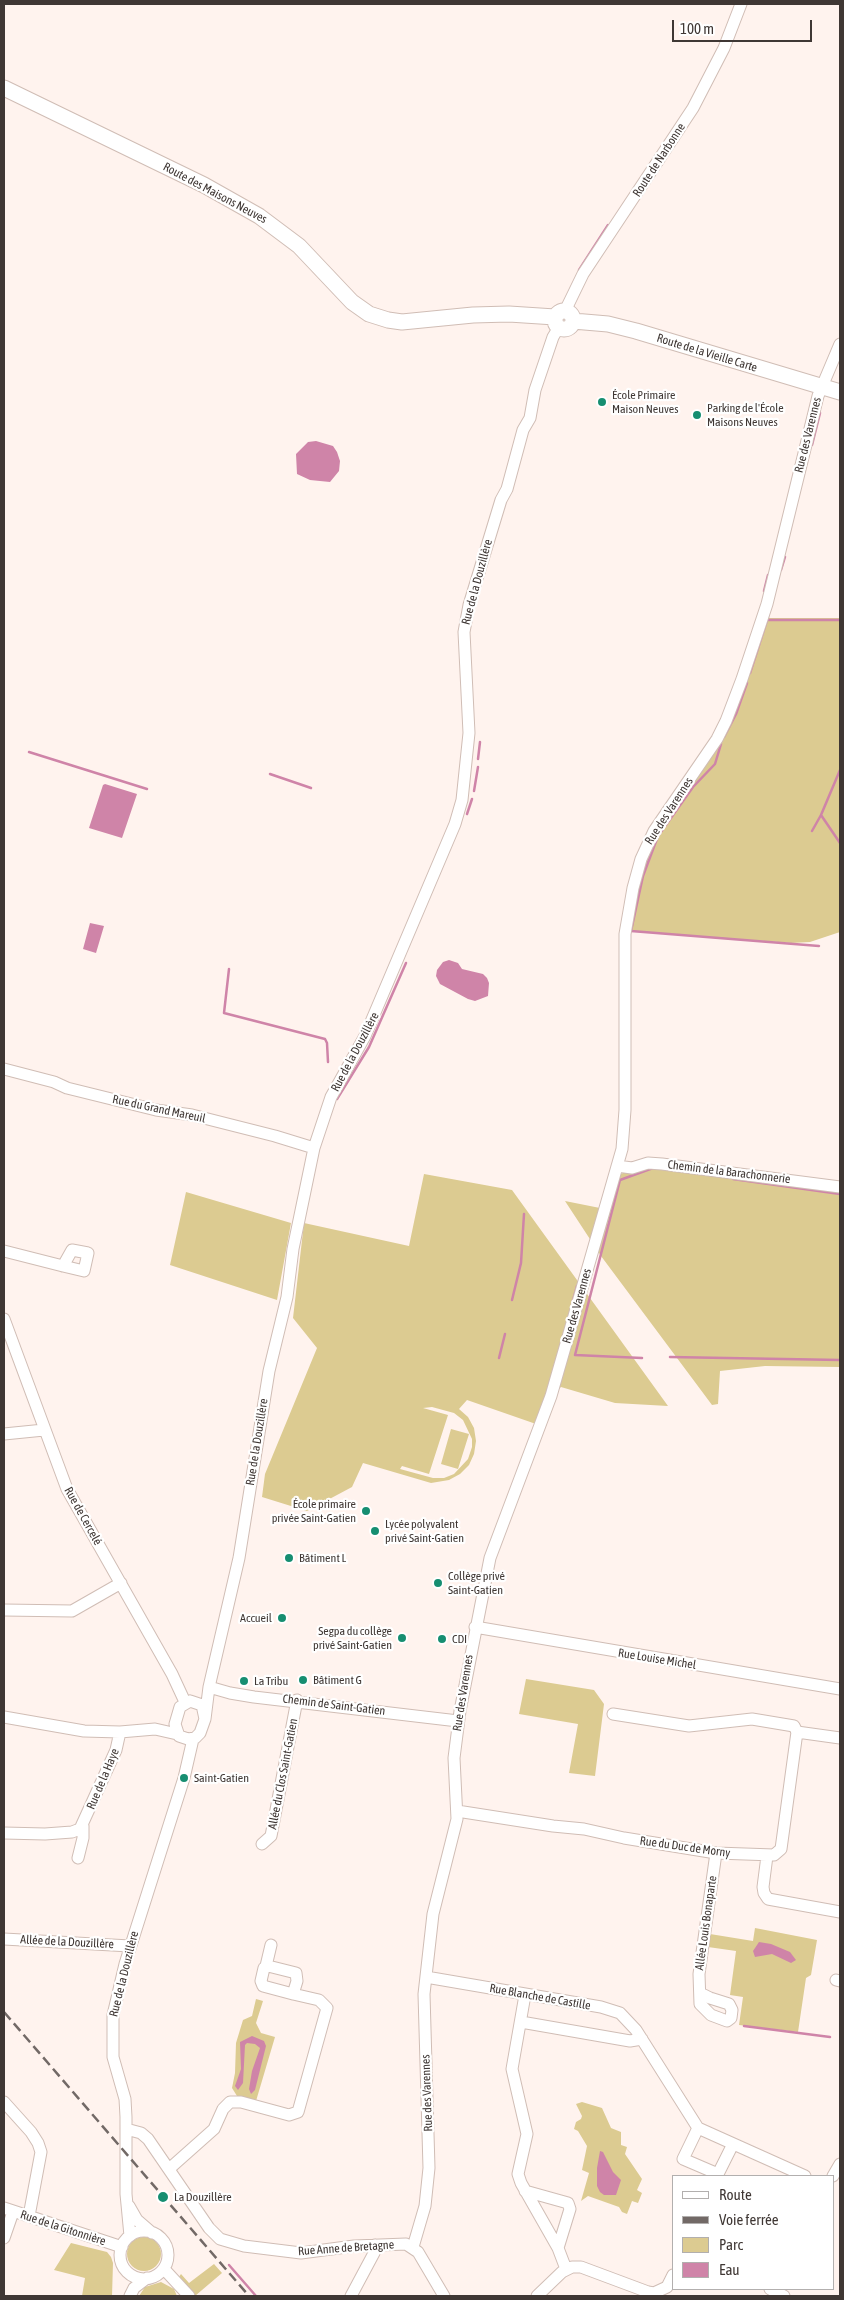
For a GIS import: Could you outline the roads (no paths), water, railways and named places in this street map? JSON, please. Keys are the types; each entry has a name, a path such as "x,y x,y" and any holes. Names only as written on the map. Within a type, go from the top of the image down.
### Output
{"street":[{"name":"Route de Narbonne","path":"563,319 584,274 693,108 724,48 742,4"},
{"name":"Route des Maisons Neuves","path":"4,88 204,185 259,216 300,246 352,302 378,317 402,322 491,314 563,319"},
{"name":"Route de la Vieille Carte","path":"563,319 618,326 840,392"},
{"name":"Rue de la Douzillère","path":"205,1719 209,1687 239,1558 269,1371 286,1298 293,1249 314,1148 331,1097 365,1036 455,824 462,800 469,734 464,646 466,622 488,540 501,500 507,489 523,430 530,418 535,390 553,337 563,319"},
{"name":"Rue des Varennes","path":"414,2247 425,2206 429,2168 424,1994 438,1888 454,1835 458,1811 454,1758 458,1721 490,1558 551,1396 622,1149 625,1110 625,934 637,872 654,831 717,739 739,688 767,604 821,386 840,344"},
{"name":"Rue du Grand Mareuil","path":"4,1070 140,1106 192,1115 266,1133 314,1148"},
{"name":"Chemin de la Barachonnerie","path":"617,1166 632,1168 648,1163 662,1164 840,1187"},
{"path":"4,1251 63,1266"},
{"name":"Rue de Cercelé","path":"4,1319 44,1430 71,1497 121,1582 172,1674 185,1702"},
{"path":"4,1434 44,1430"},
{"path":"4,1610 72,1611 121,1582"},
{"name":"Rue Louise Michel","path":"475,1627 840,1689"},
{"name":"Rue de la Douzillère","path":"200,1703 209,1687"},
{"name":"Chemin de Saint-Gatien","path":"209,1687 230,1693 458,1721"},
{"name":"Allée du Clos Saint-Gatien","path":"262,1844 271,1836 296,1700"},
{"path":"156,1729 178,1735 185,1739 193,1739 200,1733 205,1719 204,1710 200,1703 185,1702 178,1711 176,1720 175,1728 178,1735 188,1761"},
{"path":"613,1714 689,1726 752,1719 794,1726 797,1732 781,1849 774,1855 767,1856 764,1893 768,1899 840,1912"},
{"path":"4,1718 84,1731 120,1732 156,1729 176,1720"},
{"name":"Rue de la Haye","path":"78,1858 83,1838 83,1826 116,1750 120,1732"},
{"path":"797,1732 840,1738"},
{"name":"Rue de la Douzillère","path":"130,2236 126,2194 124,2099 113,2057 112,2036 116,2000 130,1946 188,1761 193,1739"},
{"name":"Rue du Duc de Morny","path":"458,1811 584,1829 624,1838 716,1853 767,1856"},
{"name":"Rue de la Haye","path":"4,1833 45,1834 72,1832 83,1826"},
{"name":"Allée Louis Bonaparte","path":"700,1993 699,1974 716,1853"},
{"name":"Allée de la Douzillère","path":"4,1939 130,1946"},
{"path":"169,2169 214,2129 223,2109 230,2102 242,2102 286,2115 298,2112 327,2008 319,2000 261,1985 271,1945"},
{"path":"266,1966 296,1973 297,1981 293,1994"},
{"name":"Rue Blanche de Castille","path":"426,1977 616,2011 625,2016 642,2039 698,2128"},
{"path":"525,1995 512,2075 526,2126 526,2138 518,2171 521,2183 558,2248 566,2269"},
{"path":"521,2022 630,2041 642,2039"},
{"path":"4,2102 31,2132 38,2142 41,2152 29,2216"},
{"name":"Rue Anne de Bretagne","path":"126,2128 140,2133 148,2139 209,2228 227,2242 301,2253 375,2245 406,2244 414,2247"},
{"path":"733,2144 718,2175 683,2160 698,2128 803,2175"},
{"path":"833,2175 840,2164"},
{"path":"526,2191 568,2203 570,2209 558,2248"},
{"name":"Rue de la Douzillère","path":"126,2194 134,2216 152,2233"},
{"path":"4,2238 8,2210"},
{"name":"Rue de la Gitonnière","path":"8,2210 122,2247"},
{"path":"131,2294 147,2278 158,2274 164,2269 168,2257 164,2242 152,2233 144,2231 130,2236 122,2247 121,2262 127,2271 136,2277 147,2278"},
{"path":"352,2296 374,2253 375,2245"},
{"path":"414,2247 444,2296"},
{"path":"537,2296 566,2269 581,2267 654,2293 667,2287 672,2277"},
{"path":"164,2269 184,2293"},
{"path":"127,2271 131,2294"},
{"path":"772,2290 784,2296"}],"water":[{"path":"316,441 333,446 337,452 340,461 339,471 330,482 310,480 297,474 296,454 308,442"},
{"path":"103,785 137,794 122,838 89,828"},
{"path":"90,923 104,926 96,953 83,949"},
{"path":"449,960 458,963 462,969 483,974 489,983 488,996 475,1001 440,984 436,976 437,970 443,962"},
{"path":"759,1942 771,1944 790,1952 796,1960 791,1963 772,1954 755,1957 753,1951"},
{"path":"252,2036 264,2041 266,2046 255,2090 251,2094 249,2089 252,2071 260,2048 255,2044 247,2043 245,2045 243,2083 238,2090 235,2086 241,2069 240,2042"},
{"path":"600,2151 603,2152 613,2172 621,2180 616,2195 604,2195 597,2186 597,2168"}],"waterway":[{"path":"579,270 608,225"},
{"path":"812,445 820,413"},
{"path":"781,570 785,557"},
{"path":"764,591 768,575"},
{"path":"750,673 768,617"},
{"path":"768,620 840,620"},
{"path":"724,737 736,714 747,683"},
{"path":"478,759 480,742"},
{"path":"721,744 715,764 693,787 658,836 643,876 631,931 819,946"},
{"path":"29,752 147,789"},
{"path":"474,791 478,767"},
{"path":"840,770 821,815 840,843"},
{"path":"270,774 311,788"},
{"path":"467,814 472,799"},
{"path":"812,831 821,815"},
{"path":"337,1099 369,1047 406,963"},
{"path":"229,969 224,1013 325,1039 328,1062"},
{"path":"642,1358 575,1355 620,1180 653,1168"},
{"path":"733,1179 840,1194"},
{"path":"512,1300 521,1263 524,1214"},
{"path":"572,1304 577,1286"},
{"path":"499,1358 505,1334"},
{"path":"670,1357 840,1360"},
{"path":"744,2026 830,2037"},
{"path":"229,2265 256,2296"}],"railway":[{"path":"4,2012 249,2296"}],"place":[{"name":"École Primaire Maison Neuves","path":"602,402"},
{"name":"Parking de l'École Maisons Neuves","path":"697,415"},
{"name":"École primaire privée Saint-Gatien","path":"366,1511"},
{"name":"Lycée polyvalent privé Saint-Gatien","path":"375,1531"},
{"name":"Bâtiment L","path":"289,1558"},
{"name":"Collège privé Saint-Gatien","path":"438,1583"},
{"name":"Accueil","path":"282,1618"},
{"name":"Segpa du collège privé Saint-Gatien","path":"402,1638"},
{"name":"CDI","path":"442,1639"},
{"name":"Bâtiment G","path":"303,1680"},
{"name":"La Tribu","path":"244,1681"},
{"name":"Saint-Gatien","path":"184,1778"},
{"name":"La Douzillère","path":"163,2197"}]}
